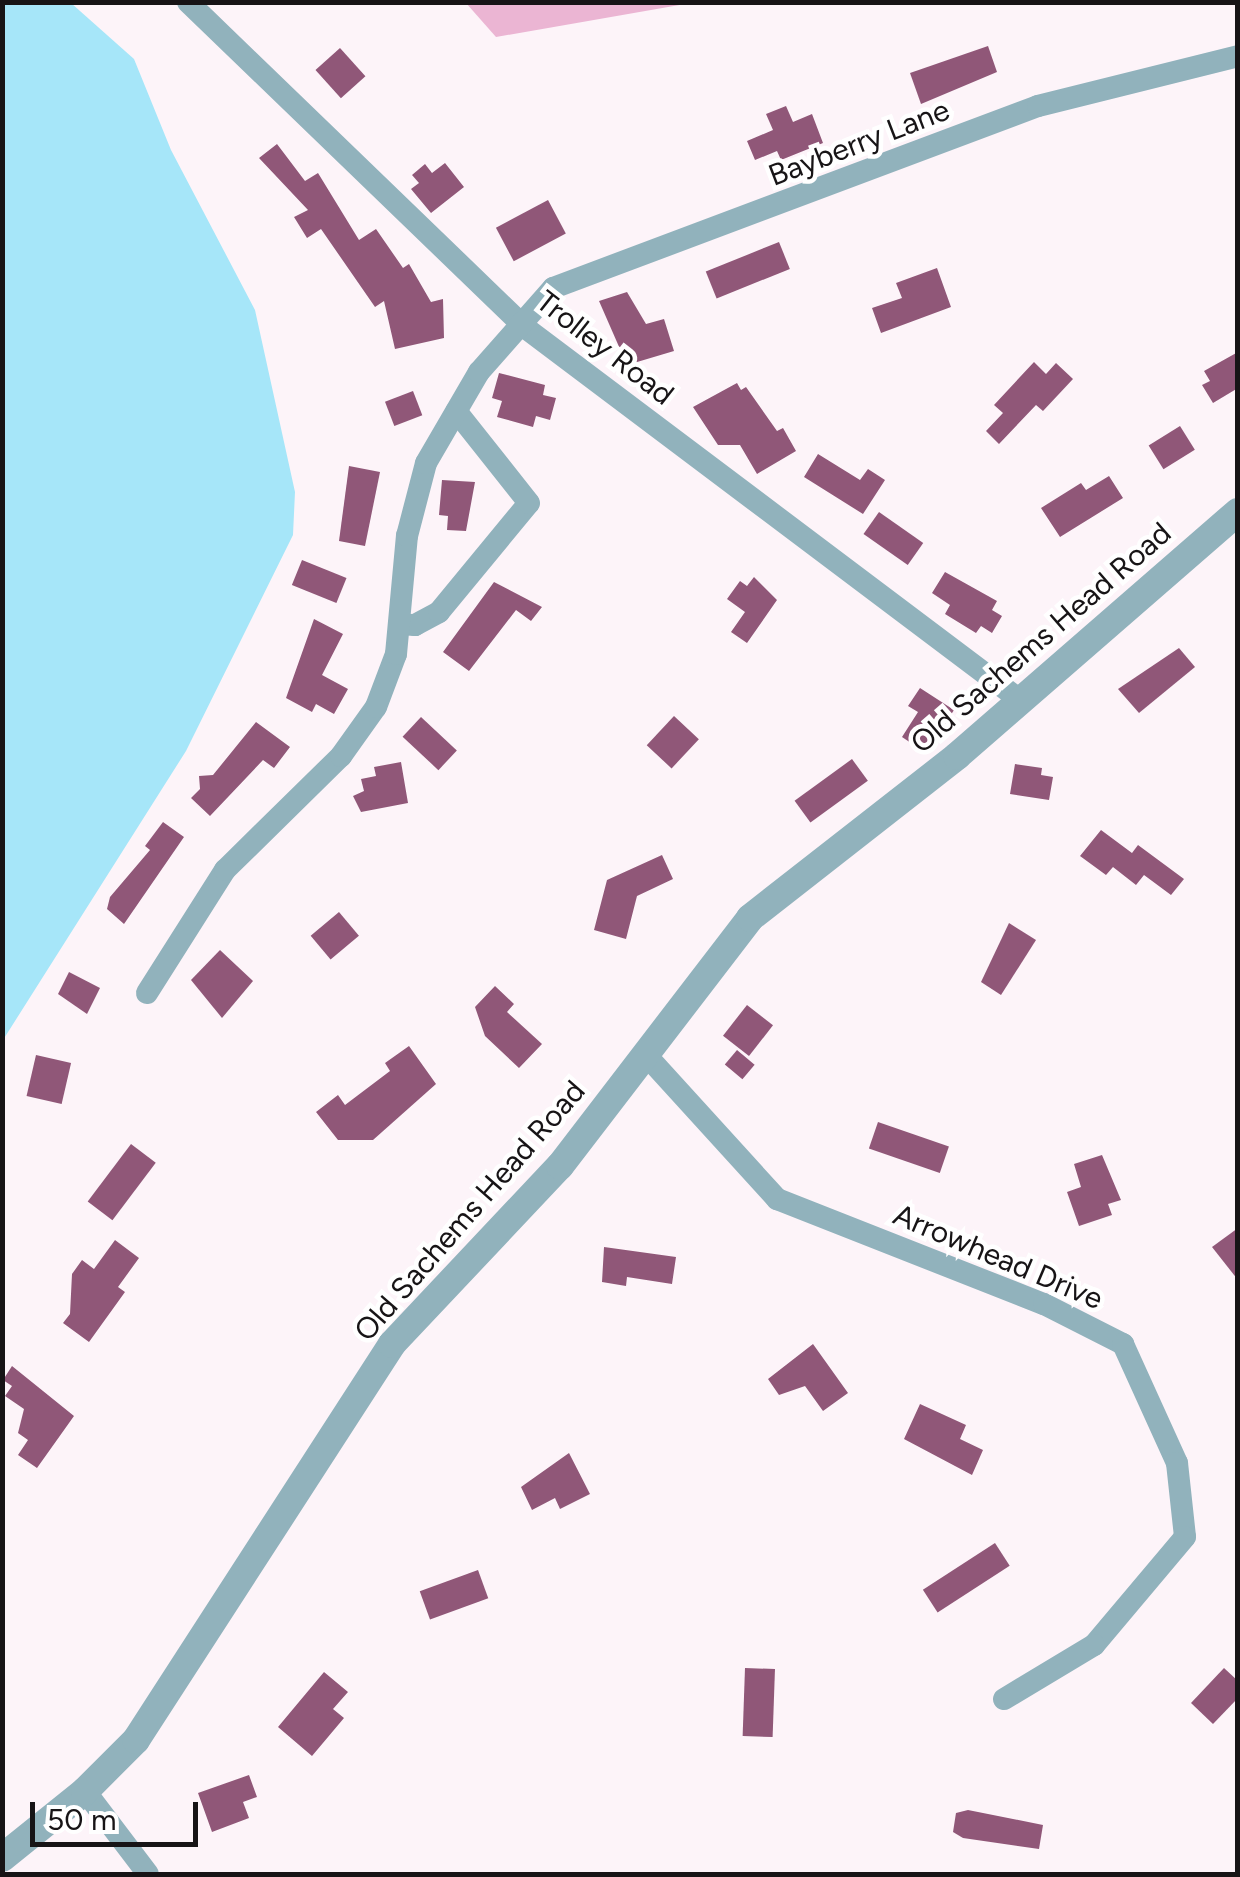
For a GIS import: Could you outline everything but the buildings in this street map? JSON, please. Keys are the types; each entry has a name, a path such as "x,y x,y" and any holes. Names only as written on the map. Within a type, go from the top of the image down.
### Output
{"street":[{"name":"Trolley Road","path":"188,2 523,326 1020,700"},
{"name":"Bayberry Lane","path":"147,993 225,870 360,732 388,680 416,486 486,362 523,326 553,288 1038,106 1238,56"},
{"path":"399,624 416,625 439,612 529,503 456,411"},
{"name":"Old Sachems Head Road","path":"2,1858 86,1791 161,1704 392,1344 560,1166 722,951 776,893 919,786 1238,512"},
{"name":"Arrowhead Drive","path":"646,1055 777,1199 1044,1304 1123,1344 1177,1463 1186,1536 1094,1645 1004,1699"},
{"path":"86,1791 148,1874"}],"shaded area":[{"path":"466,3 691,3 496,37"}],"water":[{"path":"3,2 71,3 134,59 171,150 255,310 295,492 293,535 186,751 3,1040"}]}
